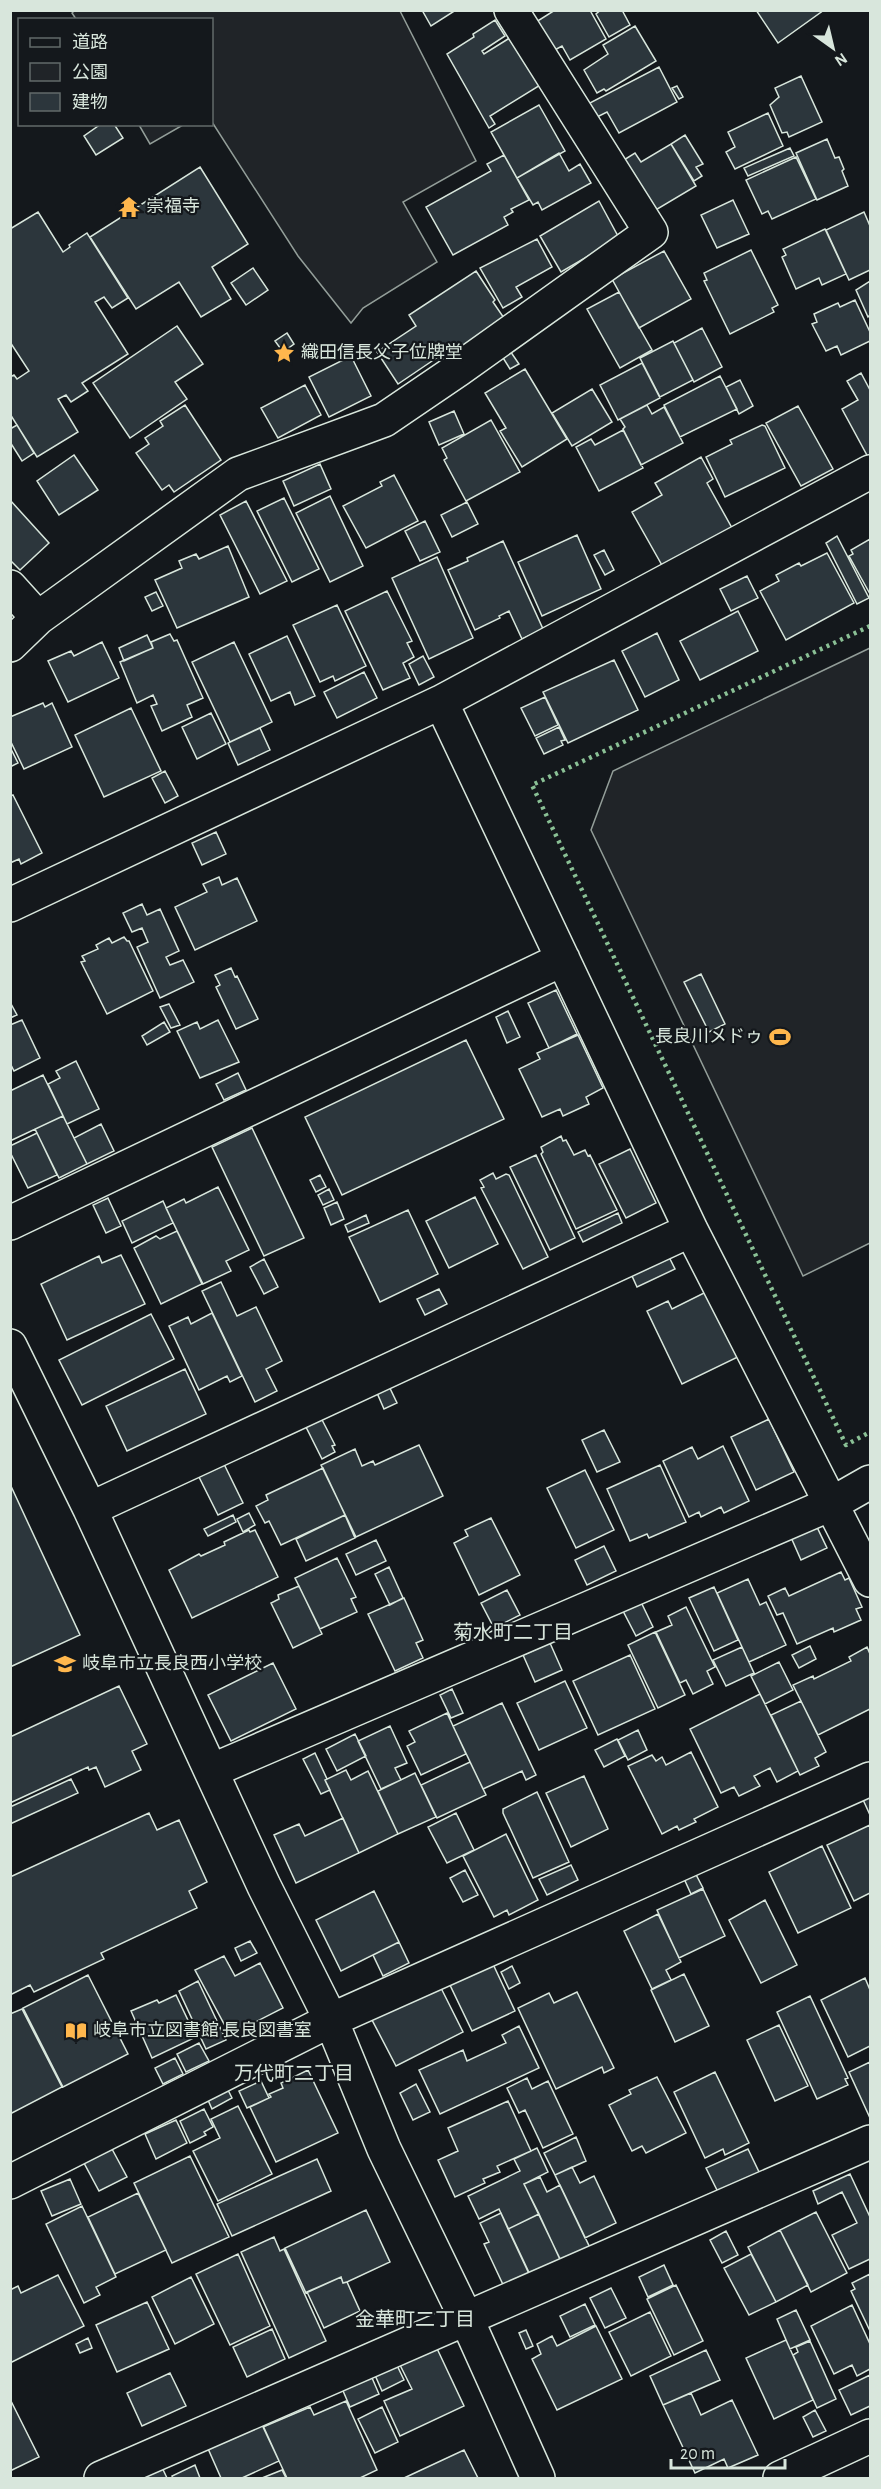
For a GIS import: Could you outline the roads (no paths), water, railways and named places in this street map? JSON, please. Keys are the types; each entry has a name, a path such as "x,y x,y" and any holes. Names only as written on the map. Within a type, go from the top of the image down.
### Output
{"street":[{"path":"10,645 39,618 238,474 384,420 651,232 511,10"},
{"path":"10,904 441,702 870,472"},
{"path":"10,587 39,618"},
{"path":"441,702 691,1230 870,1580"},
{"path":"10,1223 563,959"},
{"path":"90,1509 691,1230"},
{"path":"10,1346 90,1509 264,1886 331,2020 384,2149 467,2320 538,2478"},
{"path":"211,1771 832,1503 870,1482"},
{"path":"10,2182 331,2020 870,1779"},
{"path":"100,2478 467,2320 870,2142"},
{"path":"780,2478 870,2436"}],"place":[{"name":"崇福寺","path":"129,207"},
{"name":"織田信長父子位牌堂","path":"284,353"},
{"name":"長良川メドゥ","path":"780,1037"},
{"name":"岐阜市立長良西小学校","path":"65,1664"},
{"name":"岐阜市立図書館 長良図書室","path":"76,2031"}],"district":[{"name":"菊水町二丁目","path":"513,1633"},
{"name":"万代町二丁目","path":"294,2074"},
{"name":"金華町二丁目","path":"415,2320"}]}
